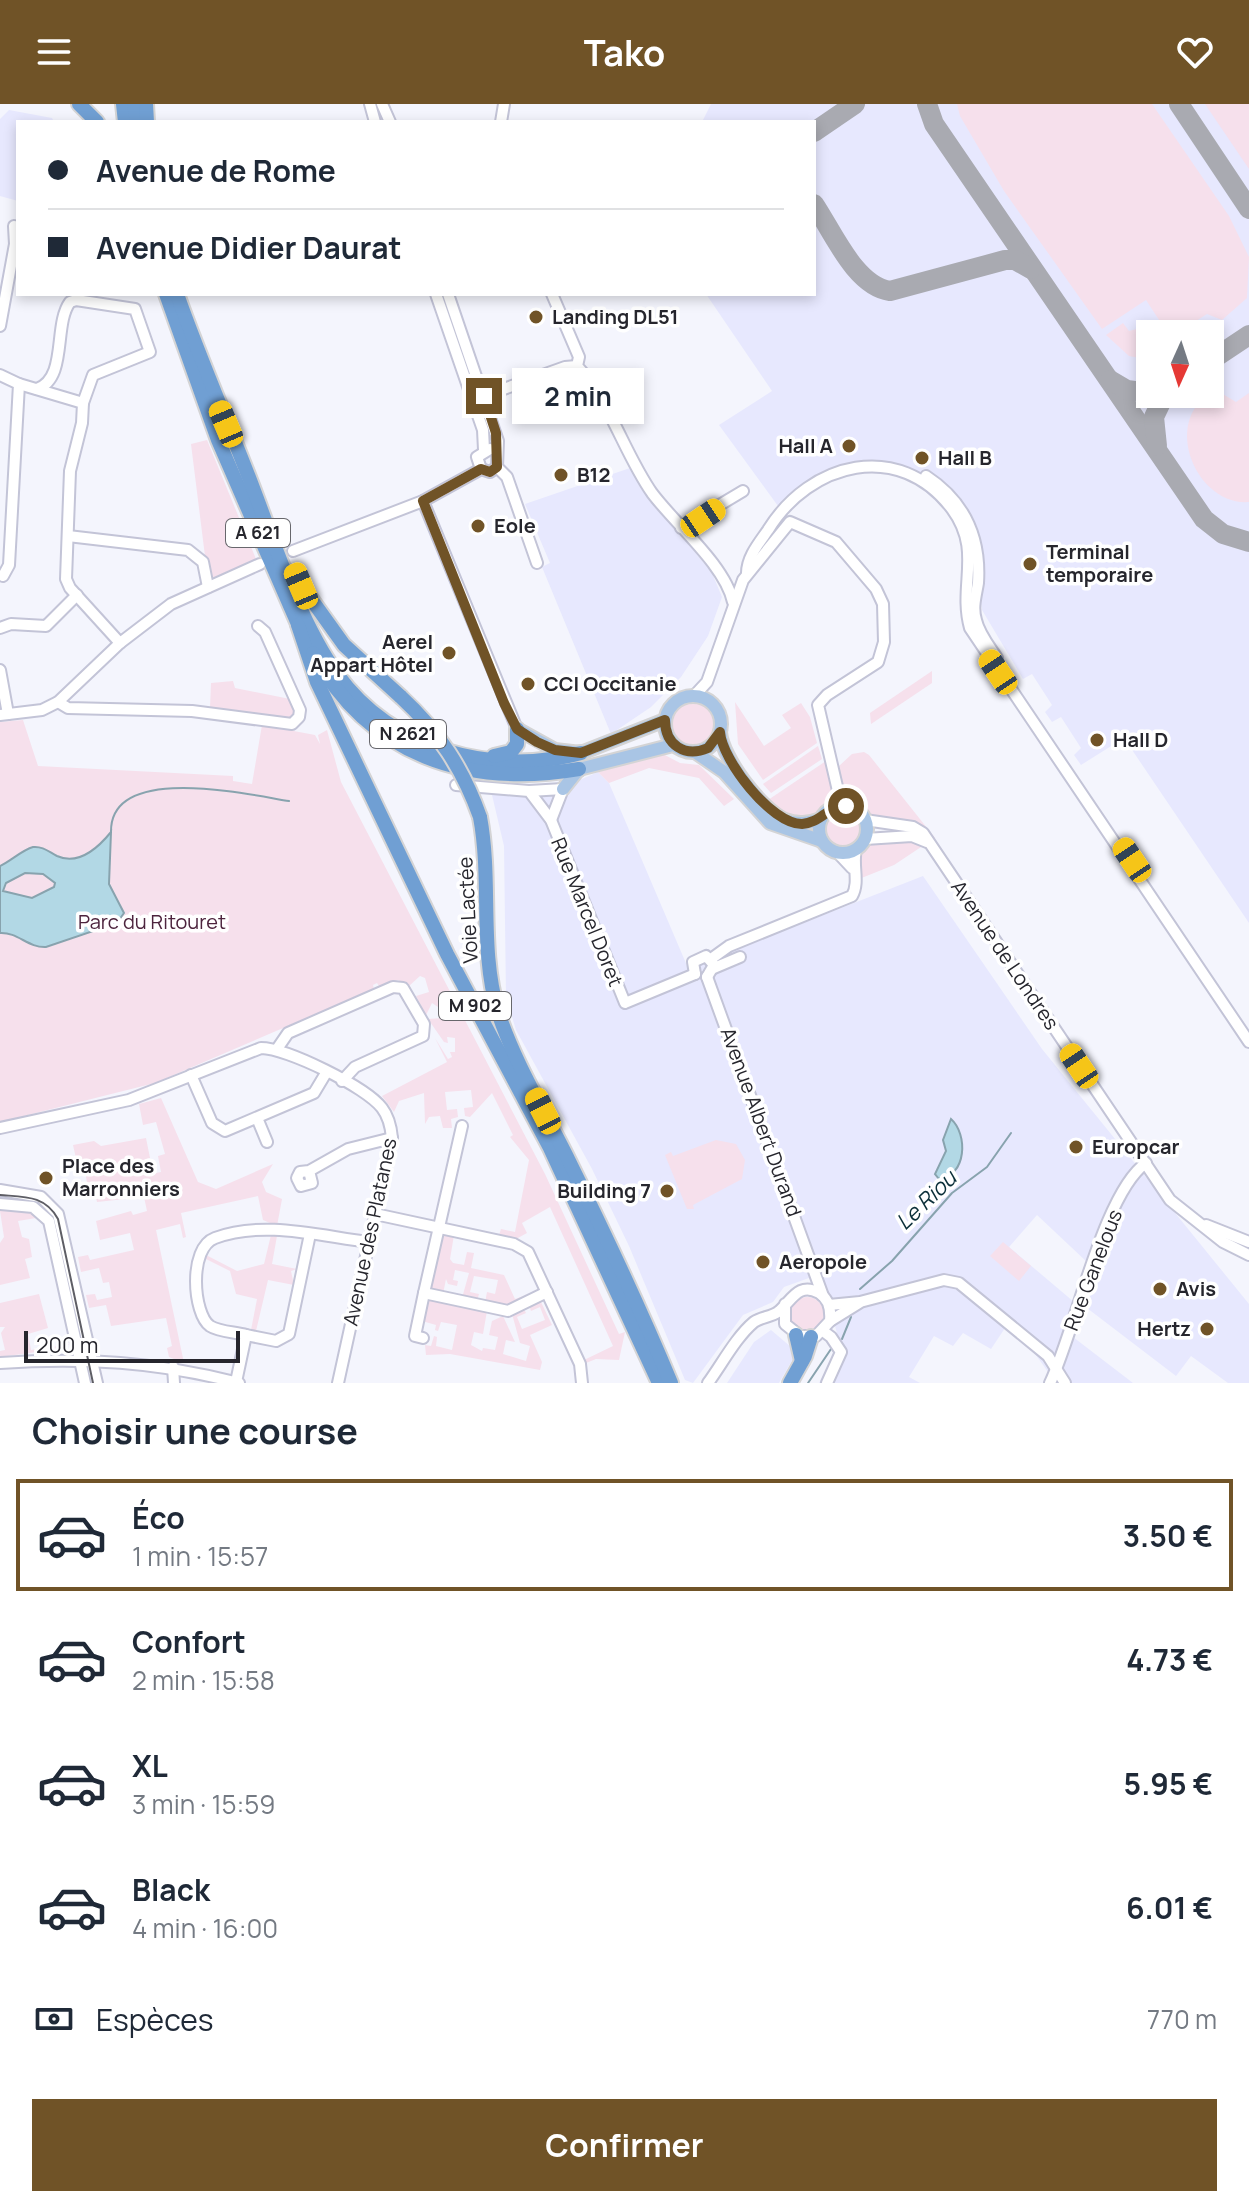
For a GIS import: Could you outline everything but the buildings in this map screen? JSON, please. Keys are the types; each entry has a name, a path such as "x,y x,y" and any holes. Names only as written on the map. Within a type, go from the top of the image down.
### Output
{"highway":[{"path":"79,104 95,120"},
{"name":"A 621","path":"167,297 247,474"},
{"name":"A 621","path":"167,297 218,440 298,625"},
{"name":"N 2621","path":"247,474 297,596 326,657 355,695 403,731 457,754 525,763 581,753"},
{"name":"Voie Lactée","path":"247,474 258,485 301,586 314,607 350,652 427,722 455,760 480,817 487,864 489,961 498,1010 518,1062 606,1238 671,1383"},
{"name":"N 2621","path":"298,625 338,693 375,728 413,752 439,763 489,775 537,775 579,769"},
{"name":"Voie Lactée","path":"298,625 317,682 447,954 557,1162 659,1383"},
{"path":"457,754 504,755 517,744 517,729"},
{"path":"790,1383 802,1361 804,1332"}],"main road":[{"path":"821,819 798,823 771,811 725,754 720,732 721,718 714,705 694,696 676,702 665,720 665,731 673,745 695,752 724,772 767,821 780,829 822,841 837,852 861,844 865,820 858,811 846,806 829,810 821,819 819,830 822,841"},
{"name":"N 2621","path":"581,753 665,720"},
{"path":"517,729 555,750 581,753"},
{"path":"695,752 708,748 720,732"},
{"name":"N 2621","path":"579,769 673,745"},
{"path":"563,789 579,769"}],"street":[{"path":"0,326 3,291 15,244 14,226"},
{"path":"437,296 483,430 484,450 476,460 481,469 490,472 497,467"},
{"path":"449,296 496,433 497,467 507,477 537,563"},
{"path":"553,296 579,357 577,366 592,386 640,474 718,573 733,602"},
{"path":"37,389 48,382 54,371 70,302 76,300 135,309 150,352 93,375 83,403 82,423 70,471 66,579 120,643"},
{"path":"484,396 565,367 577,366"},
{"path":"0,375 19,384 83,403"},
{"path":"3,576 9,565 19,384"},
{"path":"484,450 496,452"},
{"path":"747,573 748,562 778,513 800,490 839,470 868,466 917,476 954,513 965,532 970,557 966,608 970,628 1249,1042"},
{"path":"293,551 423,501 481,469"},
{"path":"681,528 743,491"},
{"path":"423,501 517,729"},
{"path":"694,696 707,682 733,602 747,573 790,522 836,542 881,596 884,642 878,662 827,695 818,705 839,795 846,806"},
{"path":"68,536 188,550 203,562 208,587"},
{"path":"0,670 4,714 42,710 58,702 120,643 171,604 260,564"},
{"path":"0,628 11,624 46,626 77,595"},
{"path":"58,702 68,708 192,711 292,724 299,717 300,710 265,632 258,626"},
{"path":"456,785 529,791 563,789"},
{"name":"Rue Marcel Doret","path":"551,820 563,789"},
{"name":"Rue Marcel Doret","path":"529,791 546,809 551,820 625,1003 695,974"},
{"name":"Avenue de Londres","path":"865,820 913,827 929,843 1174,1205 1223,1242 1249,1255"},
{"path":"711,968 734,944 847,899 855,889 852,868 861,844 912,836 929,843"},
{"path":"837,852 852,868"},
{"path":"711,968 703,956 696,959 692,966 695,974 711,968 740,957"},
{"name":"Avenue Albert Durand","path":"711,968 826,1300"},
{"path":"0,1128 129,1100 250,1050 277,1049 288,1033 393,987 403,988 424,1024 423,1036 355,1067 342,1081"},
{"name":"Avenue des Platanes","path":"277,1049 342,1081 382,1108 392,1138 338,1383"},
{"path":"191,1075 212,1123 219,1129 231,1129 314,1093 326,1073"},
{"path":"257,1118 267,1142"},
{"path":"423,1338 415,1336 462,1126"},
{"path":"309,1171 348,1149 392,1138"},
{"name":"Rue Ganelous","path":"1050,1383 1110,1221 1131,1175 1146,1163"},
{"path":"0,1190 41,1197 52,1204 61,1220 97,1383"},
{"path":"0,1204 35,1208 46,1216 52,1228 85,1383"},
{"path":"375,1214 521,1247 532,1258 583,1370 582,1383"},
{"name":"Avenue de Londres","path":"1195,1221 1249,1242"},
{"path":"310,1234 289,1334 276,1341 214,1328 204,1318 195,1271 203,1248 215,1238 256,1229 310,1234 369,1242"},
{"path":"804,1290 815,1268"},
{"path":"804,1332 830,1321 860,1302 944,1280 959,1283 1048,1356 1065,1383"},
{"path":"708,1383 753,1323 780,1311 792,1294 804,1290 826,1300 860,1302"},
{"path":"424,1293 508,1311 547,1292"},
{"path":"826,1300 830,1321"},
{"path":"785,1304 804,1332"},
{"path":"748,1331 769,1321 836,1343 841,1357 827,1383"},
{"path":"0,1363 93,1360 173,1367 238,1383 246,1335"},
{"path":"173,1367 174,1383"}],"shaded area":[{"path":"711,104 1249,104 1249,923 1124,738 1081,765 1074,755 1081,748 1061,717 1052,722 1045,712 1052,705 1032,674 1023,679 982,610 968,530 897,466 848,465 778,506 719,425 772,391 707,296 816,296 816,120 703,120"},
{"path":"9,110 53,120 16,120 16,200 0,196 0,119"},
{"path":"630,468 641,486 712,573 722,597 708,636 681,677 651,707 611,734 542,567 550,563 525,504"},
{"path":"598,772 609,783 688,968 923,876 1042,1049 1249,1304 1249,1383 1228,1383 1191,1356 1176,1376 1083,1305 1073,1337 1133,1383 1056,1383 1033,1351 1005,1328 991,1349 963,1333 953,1346 934,1336 909,1377 920,1383 819,1383 835,1355 837,1333 820,1274 784,1287 773,1302 743,1315 693,1383 685,1380 629,1246 592,1169 516,1030 506,997 504,846 492,795 566,791 575,782","holes":["1037,1215 1087,1262 1074,1302 1009,1247"]},
{"path":"111,832 109,884 124,913 117,923 46,947 0,933 0,866 33,847 65,858 80,857 94,849","holes":["25,873 43,874 55,883 54,887 32,898 3,891 6,883"]},
{"path":"951,1119 960,1134 962,1154 955,1170 939,1179 935,1174 946,1151 943,1140"},
{"path":"771,1330 791,1347 794,1357 779,1383 727,1383 754,1342"}],"green space":[{"path":"957,104 1152,104 1229,216 1249,257 1247,298 1222,320 1207,314 1198,320 1159,320 1146,300 1102,329 1004,191 960,116"},
{"path":"1205,104 1249,104 1249,169"},
{"path":"1123,323 1129,331 1136,329 1136,357 1129,356 1106,335"},
{"path":"1249,393 1249,502 1230,499 1213,490 1200,475 1191,458 1187,438 1190,419 1196,408 1224,408 1224,395 1236,402"},
{"path":"207,440 256,559 208,580 191,444"},
{"path":"932,671 932,683 871,724 870,713"},
{"path":"233,681 235,688 290,699 296,713 287,721 210,708 211,683"},
{"path":"691,701 705,705 716,722 710,739 695,747 678,741 670,726 675,709"},
{"path":"735,702 764,746 791,728 782,715 801,703 810,717 817,743 763,780 738,744"},
{"name":"Parc du Ritouret","path":"23,720 38,766 233,776 233,781 252,784 262,725 315,735 320,744 318,735 327,730 341,782 545,1174 619,1334 625,1332 619,1360 596,1359 586,1363 584,1360 613,1346 550,1207 522,1223 527,1233 516,1239 499,1235 501,1229 515,1232 529,1160 510,1137 513,1135 492,1093 470,1117 465,1116 464,1108 473,1107 471,1090 445,1092 447,1110 457,1109 458,1117 451,1119 452,1128 443,1128 440,1116 429,1117 425,1124 424,1093 399,1101 394,1112 382,1096 447,1062 435,1038 448,1059 452,1057 450,1052 455,1052 455,1038 447,1037 448,1043 444,1042 428,1019 442,1018 444,1011 432,1003 426,1015 416,996 429,992 425,978 420,976 409,986 398,980 379,986 377,983 373,985 374,989 155,1083 0,1122 0,722"},
{"path":"818,746 822,759 771,793 763,784"},
{"path":"864,752 935,838 931,840 871,816 848,796 838,767 852,754"},
{"path":"663,754 680,763 699,765 734,799 724,806 699,778 649,768 609,783 598,772"},
{"path":"826,761 836,800 808,819 784,815 768,800"},
{"path":"843,811 855,817 861,829 855,841 843,847 831,841 825,829 831,817"},
{"path":"912,839 924,845 894,865 859,879 857,858 870,844"},
{"path":"161,1098 198,1182 216,1189 273,1164 262,1182 266,1192 282,1199 277,1226 263,1220 258,1196 181,1213 186,1237 183,1238 180,1224 156,1230 184,1363 169,1357 167,1348 172,1346 166,1318 111,1326 106,1305 89,1308 86,1295 95,1294 97,1300 112,1297 109,1282 103,1283 99,1268 81,1272 78,1257 88,1255 90,1260 134,1250 130,1233 100,1240 96,1221 131,1211 133,1215 147,1211 144,1197 97,1202 94,1187 88,1188 85,1171 79,1172 73,1145 94,1141 101,1146 146,1138 150,1158 143,1160 146,1175 161,1172 158,1156 165,1154 156,1122 143,1125 139,1104"},
{"path":"716,1140 736,1144 745,1160 742,1179 693,1205 694,1209 687,1209 665,1155 671,1152 673,1156"},
{"path":"0,1211 34,1211 42,1217 18,1221 22,1237 29,1239 32,1257 25,1259 30,1278 0,1285 0,1243 4,1237"},
{"path":"442,1233 454,1235 450,1259 453,1263 464,1265 467,1252 474,1253 471,1268 504,1275 515,1299 540,1290 507,1307 485,1303 487,1292 495,1294 498,1280 474,1276 470,1292 479,1294 477,1301 462,1298 469,1273 455,1270 453,1280 458,1281 457,1286 448,1284 446,1279 443,1294 429,1289"},
{"path":"271,1235 277,1236 272,1264 297,1269 291,1271 294,1285 268,1280 256,1331 251,1330 257,1299 236,1294 230,1271 204,1258 206,1255 237,1271 264,1264"},
{"path":"1003,1242 1031,1266 1019,1281 990,1256"},
{"path":"39,1294 48,1328 28,1334 31,1350 70,1344 59,1349 0,1357 0,1351 5,1350 1,1333 5,1327 0,1327 0,1303"},
{"path":"807,1297 819,1302 824,1314 819,1326 807,1331 795,1326 790,1314 795,1302"},
{"path":"427,1299 487,1311 483,1334 474,1332 471,1345 482,1351 483,1348 495,1350 498,1337 489,1335 492,1321 503,1316 515,1342 506,1340 503,1354 526,1361 530,1346 520,1343 512,1314 523,1307 526,1313 517,1317 522,1329 545,1320 540,1307 531,1311 529,1305 540,1300 552,1325 530,1335 542,1362 540,1370 450,1354 426,1355 425,1345 431,1346 434,1336 437,1337 436,1346 452,1350 457,1325 441,1322 438,1331 435,1330 436,1325 422,1321"}],"waterway":[{"path":"111,832 117,810 133,797 157,790 215,790 289,801"},
{"name":"Le Riou","path":"860,1289 892,1261 952,1193 987,1167 1011,1133"},
{"name":"Le Riou","path":"842,1339 851,1317"},
{"name":"Le Riou","path":"808,1383 831,1349"}],"taxiway":[{"path":"816,131 855,104"},
{"path":"927,104 934,124 1204,519 1223,534 1249,542"},
{"path":"1179,104 1249,209"},
{"path":"816,207 856,269 877,287 890,291 1005,260 1015,260 1031,269"},
{"path":"1224,352 1249,335"},
{"path":"1110,380 1127,390 1136,391"},
{"path":"1157,446 1154,417 1158,408"}],"tram line":[{"path":"0,1195 40,1201 58,1219 93,1383"}],"place":[{"name":"Landing DL51","path":"536,317"},
{"name":"Hall A","path":"849,446"},
{"name":"Hall B","path":"922,458"},
{"name":"B12","path":"561,475"},
{"name":"Eole","path":"478,526"},
{"name":"Terminal temporaire","path":"1030,564"},
{"name":"Aerel Appart Hôtel","path":"449,653"},
{"name":"CCI Occitanie","path":"528,684"},
{"name":"Hall D","path":"1097,740"},
{"name":"Europcar","path":"1076,1147"},
{"name":"Place des Marronniers","path":"46,1178"},
{"name":"Building 7","path":"667,1191"},
{"name":"Aeropole","path":"763,1262"},
{"name":"Avis","path":"1160,1289"},
{"name":"Hertz","path":"1207,1329"}],"route":[{"path":"484,396 496,433 497,467 490,472 481,469 476,475 423,501 517,729 555,750 581,753 665,720 665,731 673,745 689,752 708,748 720,732 725,754 777,815 802,824 821,819 834,807 846,806"}]}
